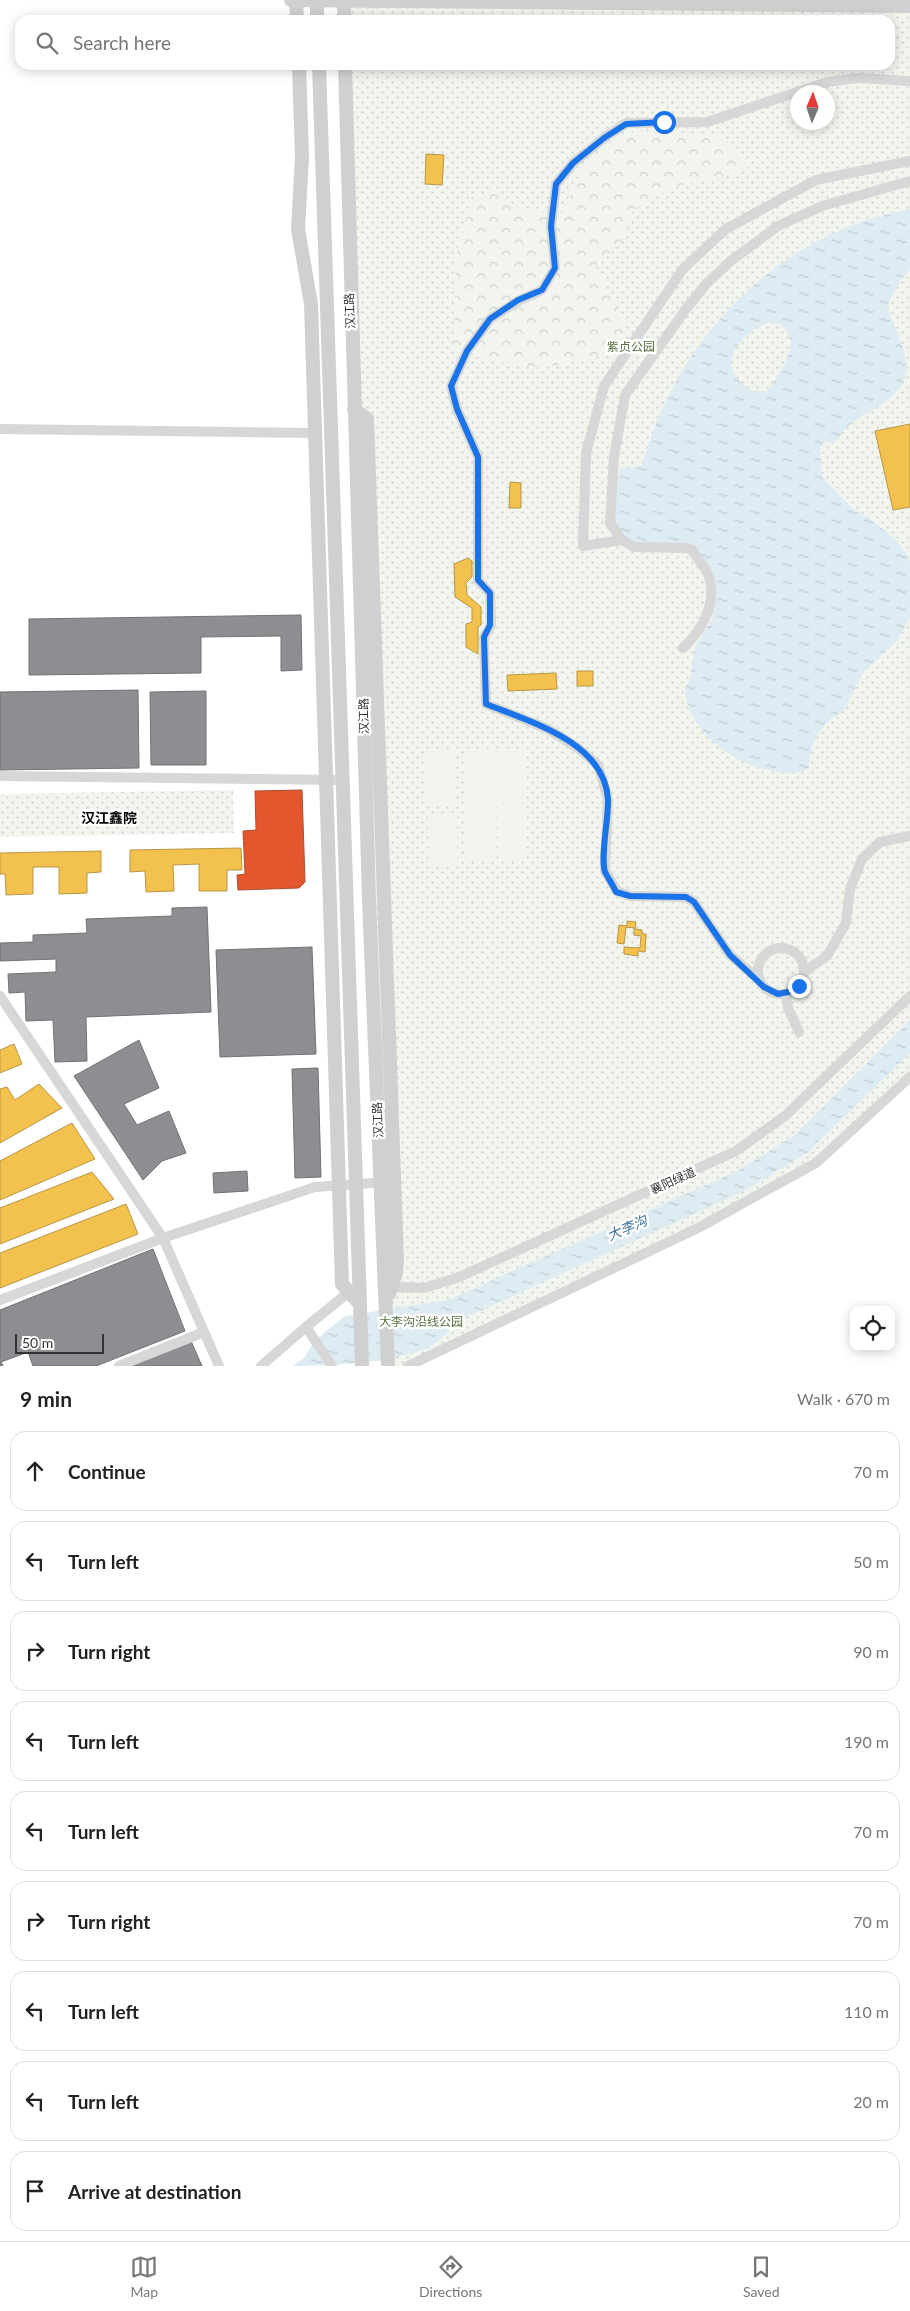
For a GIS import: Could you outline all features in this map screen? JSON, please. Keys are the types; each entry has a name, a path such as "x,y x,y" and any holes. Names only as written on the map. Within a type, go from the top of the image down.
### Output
{"main road":[{"path":"290,0 910,6"},
{"path":"296,0 297,15"},
{"path":"316,0 317,15"},
{"path":"344,0 344,15"},
{"path":"299,70 302,157 298,229 311,304 342,1284 359,1304"},
{"name":"汉江路","path":"319,70 362,1366"},
{"name":"汉江路","path":"345,70 354,409 387,1182 386,1301 388,1366"},
{"path":"386,1301 396,1273 397,1261 387,1182"}],"street":[{"path":"760,980 758,966 761,958 773,949 780,947 795,952 804,964 804,972 799,986 786,994 770,991 730,955 694,902 686,897 630,896 616,892 605,871 608,799 598,765 578,748 548,729 486,704 484,637 490,625 490,593 478,580 478,457 457,409 451,386 467,351 490,319 518,300 542,290 555,268 551,226 556,184 573,163 604,138 626,124 707,122 827,82 858,78 910,81"},
{"path":"622,540 583,546 586,453 604,386 683,269 726,229 816,180 910,161"},
{"path":"683,648 695,637 705,620 711,600 709,576 692,550 688,548 637,548 622,540 610,524 614,457 625,395 686,309 707,283 732,260 778,226 822,206 910,181"},
{"path":"0,429 315,434"},
{"path":"0,776 344,780"},
{"path":"804,972 827,956 846,923 850,889 862,859 880,842 910,836"},
{"path":"786,994 788,1008 799,1032"},
{"path":"0,996 163,1238 219,1366"},
{"name":"襄阳绿道","path":"392,1287 424,1288 456,1278 736,1151 785,1116 910,996"},
{"path":"408,1366 698,1228 816,1164 910,1077"},
{"path":"0,1300 163,1238 315,1187 387,1182"},
{"path":"261,1366 349,1292"},
{"path":"306,1327 332,1366"},
{"path":"119,1366 204,1332"}],"green space":[{"name":"紫贞公园","path":"344,0 910,12 910,1077 816,1163 698,1228 408,1366 388,1366 345,70 895,70 895,15 344,15"},
{"path":"647,129 724,137 748,168 723,177 675,186 633,210 622,241 596,266 627,330 600,356 542,368 498,362 453,350 456,255 471,197 493,191 524,211 562,214 576,181 600,141"},
{"path":"524,749 525,803 496,803 495,750"},
{"path":"493,750 494,803 465,804 464,751"},
{"path":"455,751 456,804 427,805 426,752"},
{"path":"233,790 234,833 0,837 0,794"},
{"path":"525,805 526,859 498,859 497,806"},
{"path":"494,806 495,859 467,860 465,807"},
{"path":"457,813 458,867 429,867 428,814"}],"water":[{"path":"910,209 910,270 900,281 887,306 905,354 906,374 902,385 887,401 848,426 833,444 824,441 820,449 822,477 852,508 876,523 896,540 906,553 910,562 910,617 897,641 864,671 845,709 826,723 819,732 812,746 808,769 792,773 766,770 734,756 718,746 705,734 695,720 688,704 685,688 690,680 695,647 712,619 716,597 694,548 634,545 615,524 614,506 620,469 642,466 658,419 680,376 707,335 739,299 776,267 817,241 862,222","holes":["770,322 782,325 788,333 791,343 782,369 766,392 748,389 739,380 732,368 734,351 746,336 762,325"]},
{"name":"大李沟","path":"910,1020 910,1053 808,1152 746,1190 458,1321 436,1343 419,1351 384,1360 293,1366 305,1357 314,1341 345,1316 448,1300 737,1171 795,1135"}],"building: Homes":[{"path":"426,154 444,155 442,185 425,184"},
{"path":"910,424 910,507 893,510 875,431"},
{"path":"510,482 521,483 521,508 509,508"},
{"path":"468,558 472,561 472,577 466,583 467,595 481,607 481,625 478,627 478,654 466,647 466,624 472,622 472,608 455,597 454,564"},
{"path":"577,671 593,671 593,686 577,686"},
{"path":"556,673 557,689 508,691 507,675"},
{"path":"241,848 242,870 227,870 227,891 199,891 199,864 173,865 174,891 146,892 145,871 130,872 130,850"},
{"path":"101,851 101,872 87,873 87,893 59,894 59,867 33,867 33,894 6,895 5,874 0,874 0,853"},
{"path":"627,921 636,922 635,929 642,930 642,934 646,934 645,952 638,951 638,956 624,954 624,947 640,948 641,936 634,935 634,928 626,927 624,944 617,943 619,925 627,926"},
{"path":"14,1044 22,1064 0,1073 0,1050"},
{"path":"39,1084 62,1108 0,1143 0,1089 7,1087 15,1100"},
{"path":"72,1123 95,1159 0,1200 0,1161"},
{"path":"92,1172 114,1199 0,1244 0,1208"},
{"path":"126,1204 138,1234 0,1288 0,1253"}],"building: Shops":[{"path":"302,790 305,882 299,888 238,890 237,875 245,874 243,831 256,830 255,791"}],"building: Industry":[{"path":"301,615 302,670 281,671 281,636 201,637 201,673 29,675 29,619"},
{"path":"138,690 139,768 0,770 0,692"},
{"path":"206,691 206,765 151,765 150,692"},
{"path":"207,907 211,1012 86,1017 87,1061 55,1062 53,1020 26,1021 25,992 9,993 8,974 56,972 56,959 0,961 0,943 33,942 33,935 87,933 86,919 172,916 172,908"},
{"path":"312,947 316,1054 220,1057 216,950"},
{"path":"139,1040 159,1088 124,1104 137,1125 169,1111 186,1153 162,1161 143,1180 74,1076"},
{"path":"318,1068 321,1177 295,1178 292,1069"},
{"path":"247,1171 248,1191 214,1193 213,1173"},
{"path":"153,1249 185,1331 96,1366 33,1366 28,1352 1,1362 3,1366 0,1366 0,1310"},
{"path":"191,1341 202,1366 132,1366"}],"district":[{"name":"汉江鑫院","path":"109,818"}],"route":[{"path":"664,122 626,124 604,138 573,163 556,184 551,226 555,268 542,290 518,300 490,319 467,351 451,386 457,409 478,457 476,491 478,580 490,593 490,625 484,637 486,704 548,729 578,748 598,765 608,799 605,871 616,892 630,896 686,897 694,902 730,955 760,980 764,987 778,994 786,994 799,986"}],"park label":[{"name":"大李沟沿线公园","path":"421,1322"}]}
